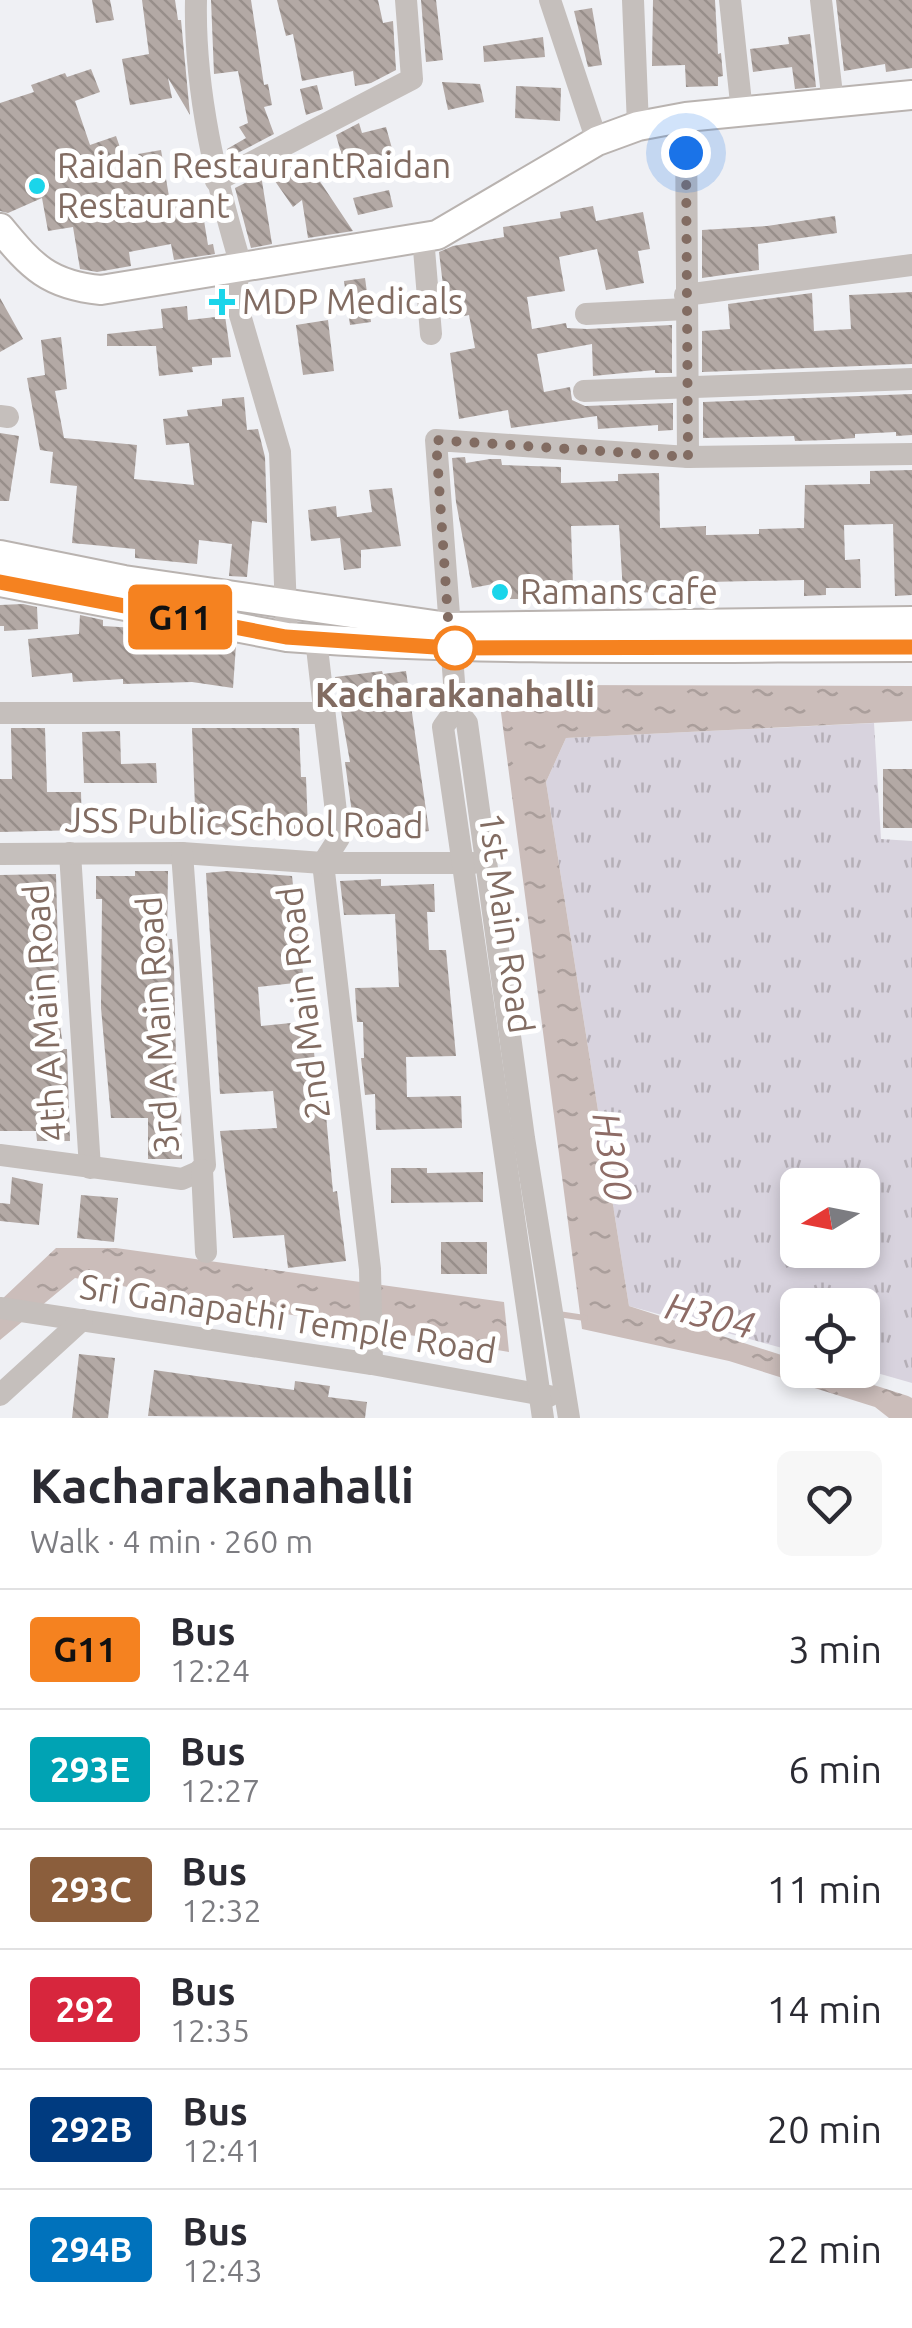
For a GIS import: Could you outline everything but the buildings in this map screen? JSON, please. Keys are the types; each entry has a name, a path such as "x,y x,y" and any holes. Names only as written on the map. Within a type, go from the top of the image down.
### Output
{"main road":[{"path":"0,228 46,277 73,287 101,290 437,234 597,142 638,126 686,117 912,95"},
{"path":"0,555 449,637 912,647"},
{"path":"0,582 286,637 316,639 912,621"}],"street":[{"path":"196,0 195,40 216,181 242,268 233,291 280,452 286,637"},
{"path":"216,181 412,78 406,0"},
{"path":"550,0 597,142"},
{"path":"632,0 638,126"},
{"path":"730,0 742,112"},
{"path":"821,0 833,103"},
{"path":"686,117 688,457 912,454"},
{"path":"423,238 431,334"},
{"path":"586,314 912,265"},
{"path":"584,391 912,379"},
{"name":"1st Main Road","path":"541,1407 443,727 456,709 436,440 688,457"},
{"name":"2nd Main Road","path":"316,639 339,838 323,863 370,1269 372,1364"},
{"path":"456,709 467,723 568,1408"},
{"path":"0,712 324,712"},
{"name":"JSS Public School Road","path":"0,854 182,852 323,863 487,863"},
{"name":"3rd A Main Road","path":"182,852 205,1165 192,1175 206,1252"},
{"name":"4th A Main Road","path":"70,853 90,1168"},
{"path":"0,1155 90,1168 192,1175"},
{"name":"Sri Ganapathi Temple Road","path":"0,1308 372,1364 541,1407 568,1408"},
{"path":"0,1394 82,1320"}],"green space":[{"path":"874,723 881,839 912,841 912,1383 880,1374 880,1288 780,1288 780,1347 629,1306 546,782 566,738"}],"water":[{"path":"552,685 912,686 912,721 566,738 546,782 629,1306 780,1355 780,1377 729,1361 582,1329 500,705"},
{"path":"56,1248 116,1248 504,1302 509,1352 75,1278 0,1340 0,1301"},
{"path":"880,1387 912,1398 912,1418 889,1418 875,1407 815,1388"}],"waterway":[{"name":"H300","path":"558,1314 585,1318"}],"bus line":[{"name":"G11","path":"0,582 286,637 450,648 912,647"}],"place":[{"name":"Raidan RestaurantRaidan Restaurant","path":"37,186"},
{"name":"MDP Medicals","path":"222,302"},
{"name":"Ramans cafe","path":"500,592"},
{"name":"Kacharakanahalli","path":"455,648"}],"route":[{"path":"455,648 450,648 436,440 688,457 686,153"}],"water label":[{"name":"H304","path":"710,1316"}]}
